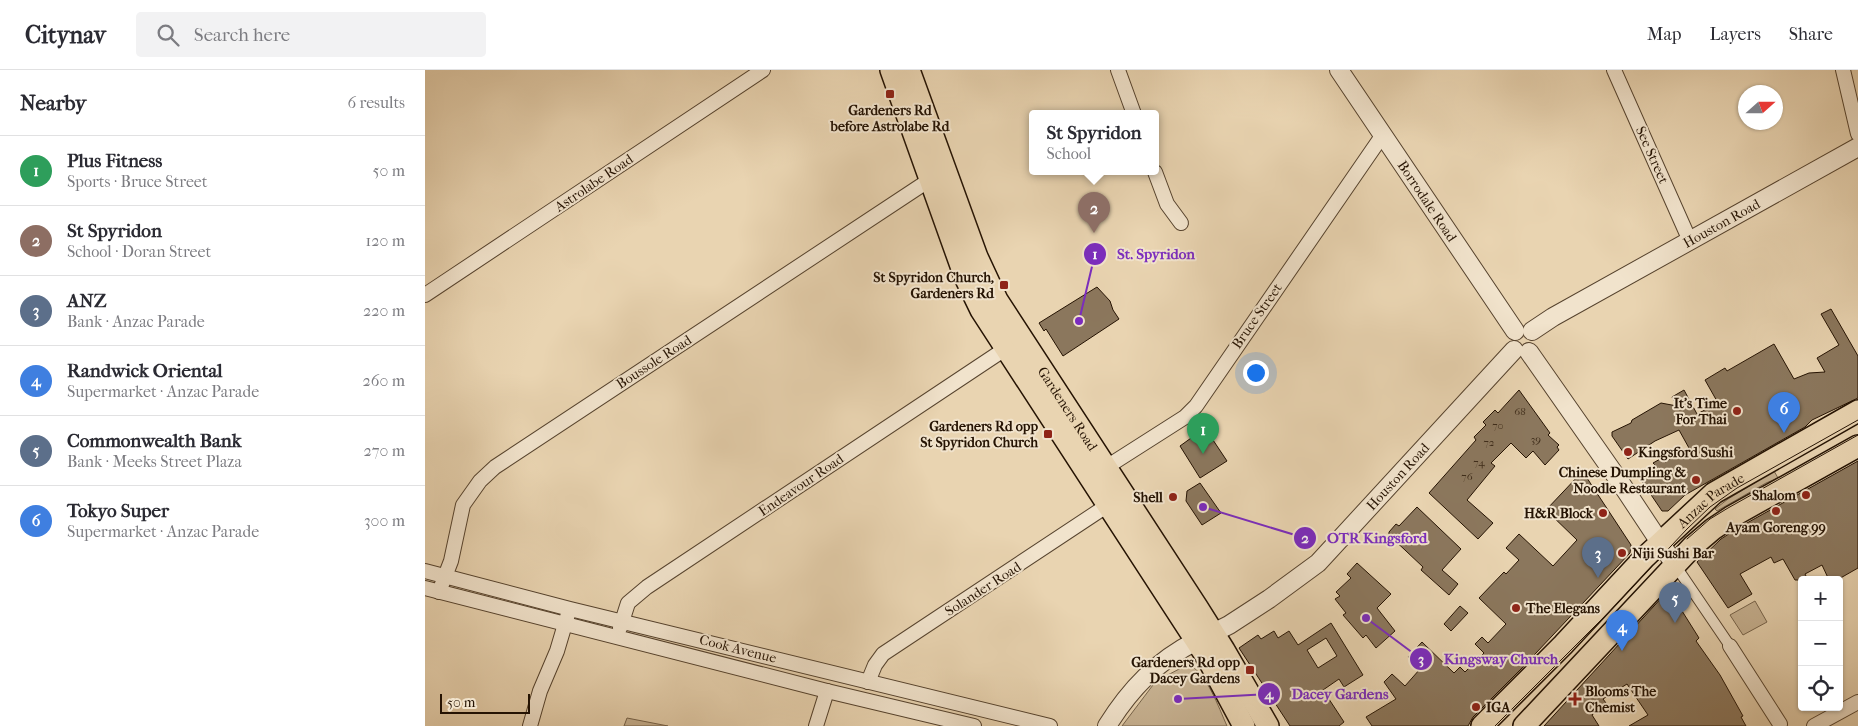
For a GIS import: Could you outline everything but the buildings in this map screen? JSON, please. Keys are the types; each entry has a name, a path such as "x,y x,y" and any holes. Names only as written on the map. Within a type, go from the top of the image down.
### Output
{"main road":[{"name":"Gardeners Road","path":"891,70 972,292 1005,349 1108,506 1268,726"},
{"name":"Gardeners Road","path":"909,70 977,257 997,300 1105,468 1205,637 1220,681 1244,726"},
{"name":"Anzac Parade","path":"1483,726 1563,645 1660,542 1713,493 1858,411"},
{"name":"Anzac Parade","path":"1524,726 1693,546 1713,529 1858,446"}],"street":[{"name":"Astrolabe Road","path":"425,295 763,70"},
{"path":"1118,70 1133,110"},
{"name":"Borrodale Road","path":"1339,70 1382,136 1523,331"},
{"name":"See Street","path":"1614,70 1690,241"},
{"path":"1843,70 1858,134"},
{"name":"Bruce Street","path":"1105,468 1185,417 1196,406 1382,136"},
{"name":"Houston Road","path":"1523,331 1553,317 1858,147"},
{"path":"1156,175 1167,204 1181,223"},
{"name":"Boussole Road","path":"439,592 451,561 463,505 480,481 495,467 931,180"},
{"path":"1523,331 1510,339 1511,347 1521,351 1660,542 1782,725"},
{"name":"Endeavour Road","path":"617,637 628,603 647,587 1005,349"},
{"name":"Houston Road","path":"1107,726 1123,700 1136,684 1159,663 1229,625 1269,599 1318,563 1521,351"},
{"name":"Solander Road","path":"868,682 875,665 883,654 1108,506"},
{"name":"Cook Avenue","path":"425,571 570,609 622,620 1050,726"},
{"name":"Cook Avenue","path":"425,588 974,726"},
{"path":"531,726 540,692 557,652 570,609"},
{"path":"816,726 827,690"},
{"path":"1814,726 1858,702"}],"shaded area":[{"path":"1774,471 1778,478 1717,511 1715,509 1728,499"},
{"path":"1755,601 1767,622 1743,635 1730,615"},
{"path":"1189,664 1196,669 1207,684 1227,726 1122,726 1156,681"},
{"path":"627,718 668,726 624,726"}],"tram line":[{"path":"1495,726 1710,507 1737,488 1858,420"},
{"path":"1687,539 1710,519 1728,508 1858,435"}],"place":[{"name":"Gardeners Rd before Astrolabe Rd","path":"890,94"},
{"name":"St Spyridon","path":"1094,233"},
{"name":"St Spyridon Church, Gardeners Rd","path":"1004,285"},
{"name":"St. Spyridon","path":"1079,321"},
{"name":"It's Time For Thai","path":"1737,411"},
{"name":"Tokyo Super","path":"1784,433"},
{"name":"Gardeners Rd opp St Spyridon Church","path":"1048,434"},
{"name":"Kingsford Sushi","path":"1628,452"},
{"name":"Plus Fitness","path":"1203,454"},
{"name":"Chinese Dumpling & Noodle Restaurant","path":"1696,480"},
{"name":"Shalom","path":"1806,495"},
{"name":"Shell","path":"1173,497"},
{"name":"OTR Kingsford","path":"1203,507"},
{"name":"Ayam Goreng 99","path":"1776,511"},
{"name":"H&R Block","path":"1603,513"},
{"name":"Niji Sushi Bar","path":"1622,553"},
{"name":"ANZ","path":"1598,578"},
{"name":"The Elegans","path":"1516,608"},
{"name":"Kingsway Church","path":"1366,618"},
{"name":"Commonwealth Bank","path":"1675,623"},
{"name":"Randwick Oriental","path":"1622,651"},
{"name":"Gardeners Rd opp Dacey Gardens","path":"1250,670"},
{"name":"Dacey Gardens","path":"1178,699"},
{"name":"Blooms The Chemist","path":"1575,699"},
{"name":"IGA","path":"1476,707"}]}
